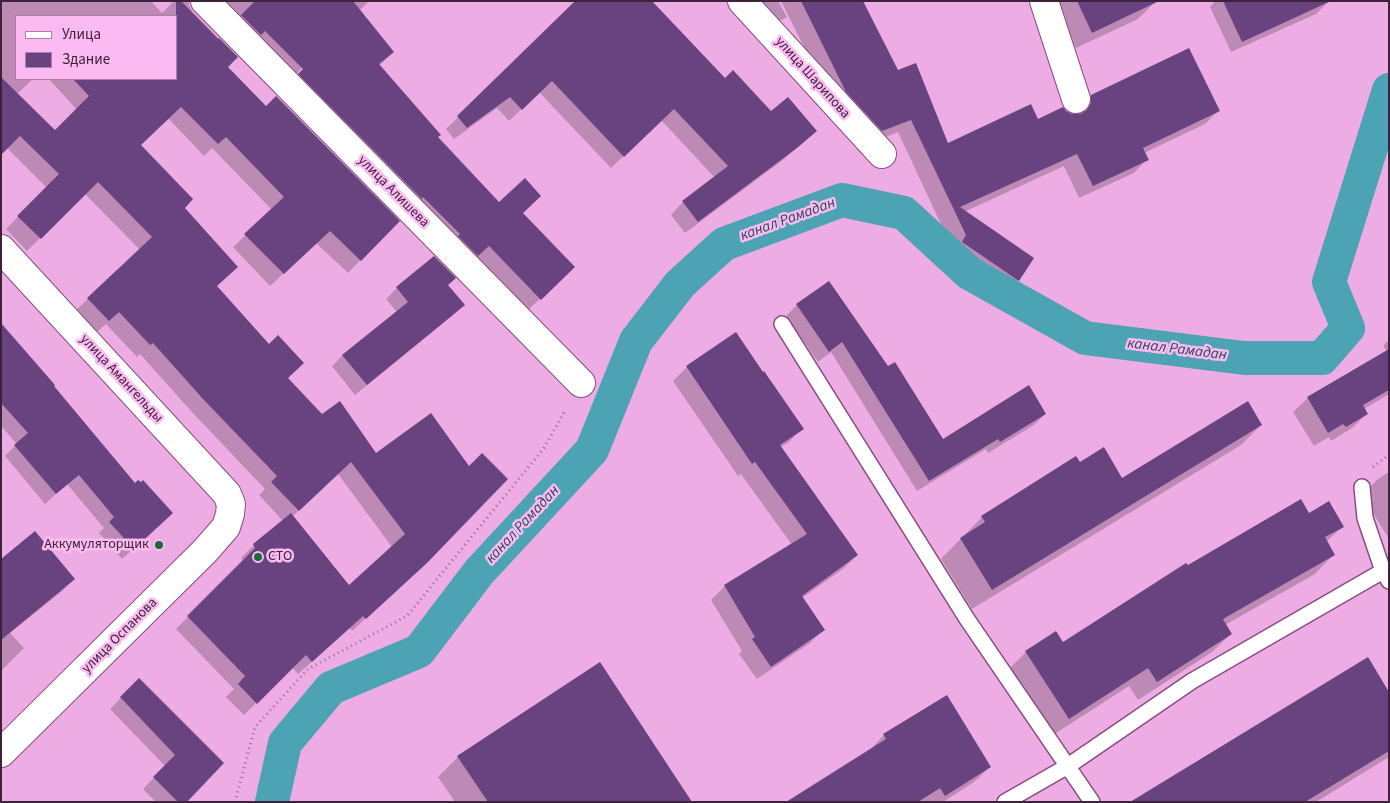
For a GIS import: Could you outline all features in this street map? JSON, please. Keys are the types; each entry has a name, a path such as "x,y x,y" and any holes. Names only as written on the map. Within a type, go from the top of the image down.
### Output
{"street":[{"name":"улица Алишева","path":"205,1 582,383"},
{"name":"улица Шарипова","path":"742,1 882,154"},
{"path":"1044,1 1076,99"},
{"name":"улица Амангельды","path":"1,249 227,494 230,514"},
{"name":"улица Оспанова","path":"1,753 206,551 226,527 230,514"}],"lane":[{"path":"782,324 967,619 1092,802"},
{"path":"1005,802 1068,766 1192,681 1386,576 1365,518 1362,487"}],"path":[{"path":"235,802 255,727 308,669 407,616 544,448 582,383"}],"building":[{"path":"176,1 181,1 238,57 228,67 266,106 276,96 400,221 361,261 330,231 284,274 244,234 284,197 226,137 218,144 181,107 141,145 193,199 185,208 238,267 217,286 269,344 278,335 304,363 288,378 322,414 340,401 376,453 431,413 469,466 482,453 508,479 427,563 366,619 363,616 312,662 306,655 257,704 238,684 245,676 187,616 255,548 253,544 291,513 349,585 405,534 351,462 299,511 271,482 277,476 203,399 153,343 150,345 119,312 109,321 87,298 152,237 98,182 41,239 17,216 59,174 20,136 1,155 1,77 55,130 89,96 74,80 178,80 178,15 176,15"},
{"path":"255,1 353,1 394,52 379,64 441,135 438,137 499,202 525,178 541,196 523,213 575,267 541,300 489,246 478,256 458,236 460,234 423,197 422,199 298,74 303,69 265,31 261,35 241,15"},
{"path":"575,1 652,1 725,78 733,70 771,111 788,97 817,131 698,222 682,201 728,166 674,109 624,157 552,81 522,110 510,97 467,128 457,116"},
{"path":"801,1 863,1 898,70 916,63 948,143 1031,104 1038,119 1063,107 1072,114 1081,114 1087,110 1091,103 1091,95 1189,48 1220,111 1143,148 1149,160 1093,186 1077,154 960,207 1034,258 1019,281 962,242 966,235 911,120 882,131 846,92"},
{"path":"1077,1 1159,1 1092,33"},
{"path":"1223,1 1331,1 1242,42"},
{"path":"434,256 456,278 448,285 465,305 367,385 342,355 408,302 396,287"},
{"path":"829,281 888,366 895,362 943,439 1029,385 1046,414 1000,442 998,439 929,481 842,342 829,352 796,304"},
{"path":"1,323 55,385 135,483 138,480 141,482 143,480 173,513 134,549 109,522 114,517 79,475 56,494 14,445 28,433 1,403"},
{"path":"736,332 804,429 780,445 858,555 802,596 825,630 771,667 752,639 755,637 724,585 807,534 755,462 752,464 686,366"},
{"path":"1389,349 1389,390 1363,405 1368,414 1346,427 1343,424 1328,433 1307,397"},
{"path":"1248,401 1262,425 992,590 960,538 985,522 981,516 1076,456 1080,462 1104,447 1122,478"},
{"path":"1301,499 1309,513 1329,501 1344,527 1325,537 1335,555 1223,619 1232,634 1157,682 1148,668 1069,719 1025,651 1056,631 1063,642 1186,563 1188,565"},
{"path":"35,531 75,579 1,640 1,559"},
{"path":"1368,657 1389,692 1389,751 1305,802 1130,802"},
{"path":"600,662 692,802 488,802 457,756"},
{"path":"139,678 224,763 187,802 178,802 153,777 175,755 120,697"},
{"path":"947,695 991,767 945,796 940,788 918,802 786,802 886,739 883,734"}],"waterway":[{"name":"канал Рамадан","path":"272,802 285,743 331,688 419,651 479,572 592,450 636,341 680,284 724,244 842,200 904,213 969,273 1085,338 1244,358 1322,358 1348,328 1329,282 1389,90"}],"place":[{"name":"Аккумуляторщик","path":"159,545"},
{"name":"СТО","path":"258,557"}]}
